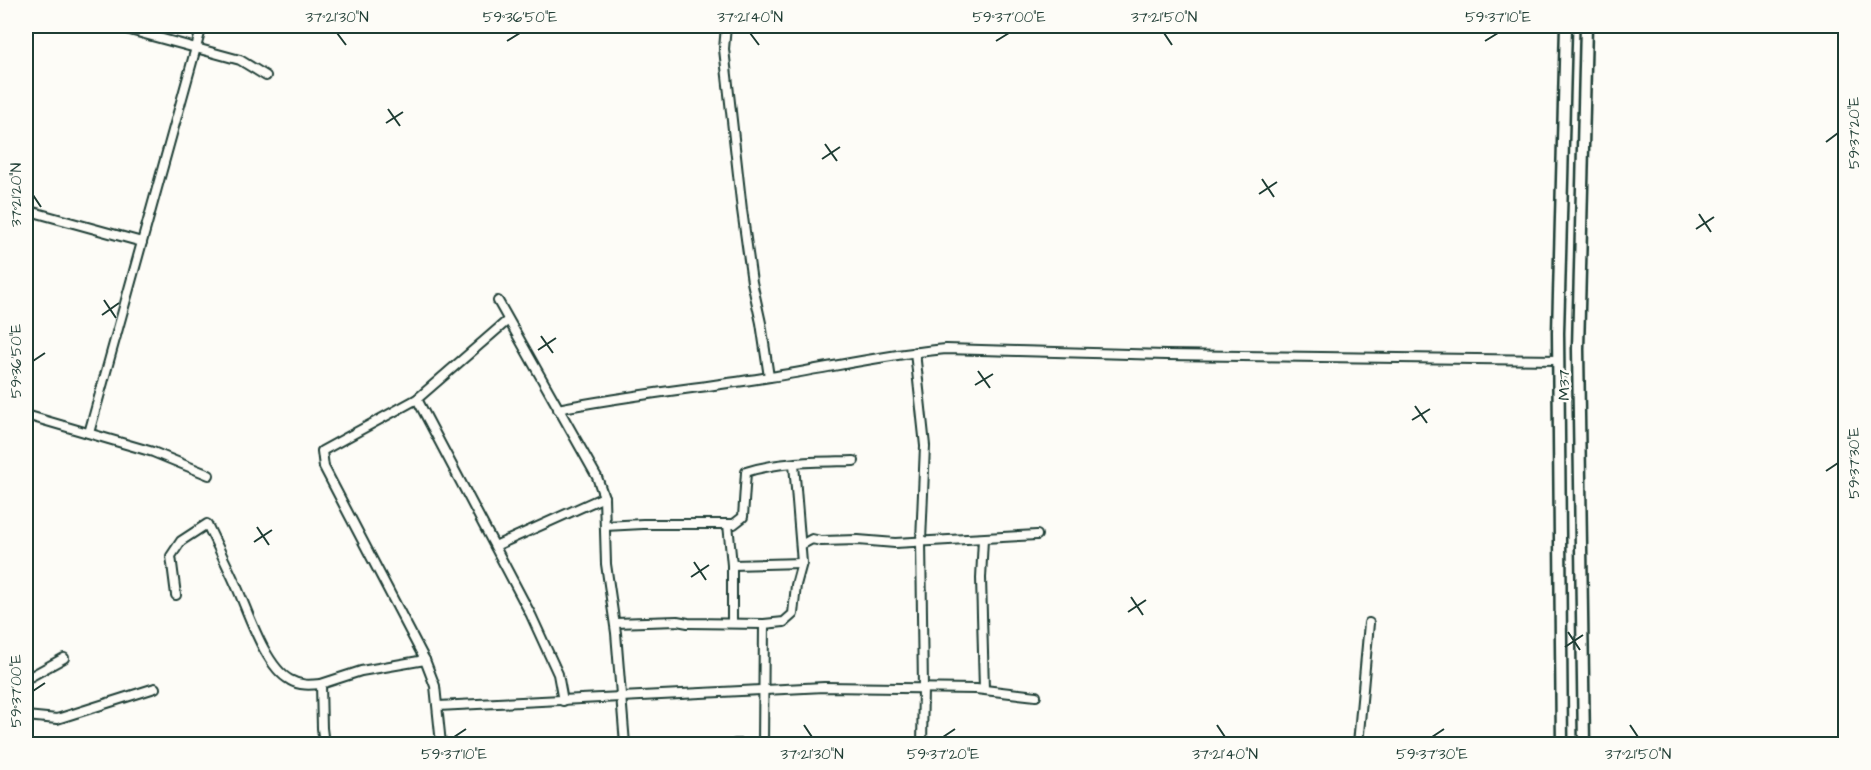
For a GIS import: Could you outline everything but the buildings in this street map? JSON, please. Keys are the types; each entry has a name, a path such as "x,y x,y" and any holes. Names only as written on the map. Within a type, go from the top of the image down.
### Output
{"highway":[{"name":"M37","path":"1562,744 1559,261 1566,26"},
{"name":"M37","path":"1584,744 1578,349 1586,26"}],"street":[{"path":"115,26 240,60 266,76"},
{"path":"89,433 202,26"},
{"path":"726,26 724,49 742,210 769,377"},
{"path":"26,210 142,242"},
{"path":"498,301 597,477 604,497 606,564 615,622 625,744"},
{"path":"441,744 435,686 425,660 324,467 322,451 417,399 508,320"},
{"path":"558,409 620,397 769,377 915,352 946,349 1166,355 1559,360"},
{"path":"915,352 925,446 921,541 922,744"},
{"path":"417,399 531,615 558,674 563,701"},
{"path":"26,416 153,452 209,475"},
{"path":"605,526 734,524 743,517 746,472 759,468 794,464 854,461"},
{"path":"615,622 677,621 764,624 784,622 794,614 796,585 802,563 794,464"},
{"path":"495,546 604,497"},
{"path":"176,595 171,556 181,541 207,524 236,584 258,638 274,664 288,679 304,685 321,684 361,671 425,660"},
{"path":"728,524 732,565 732,623"},
{"path":"801,545 812,539 895,543 1037,535"},
{"path":"983,539 981,578 984,689"},
{"path":"732,565 802,563"},
{"path":"1359,744 1369,623"},
{"path":"763,744 764,624"},
{"path":"26,679 64,658"},
{"path":"248,744 324,744 321,684"},
{"path":"438,706 824,687 984,689 1036,696"},
{"path":"26,716 57,719 155,688"},
{"path":"735,744 757,744"}]}
